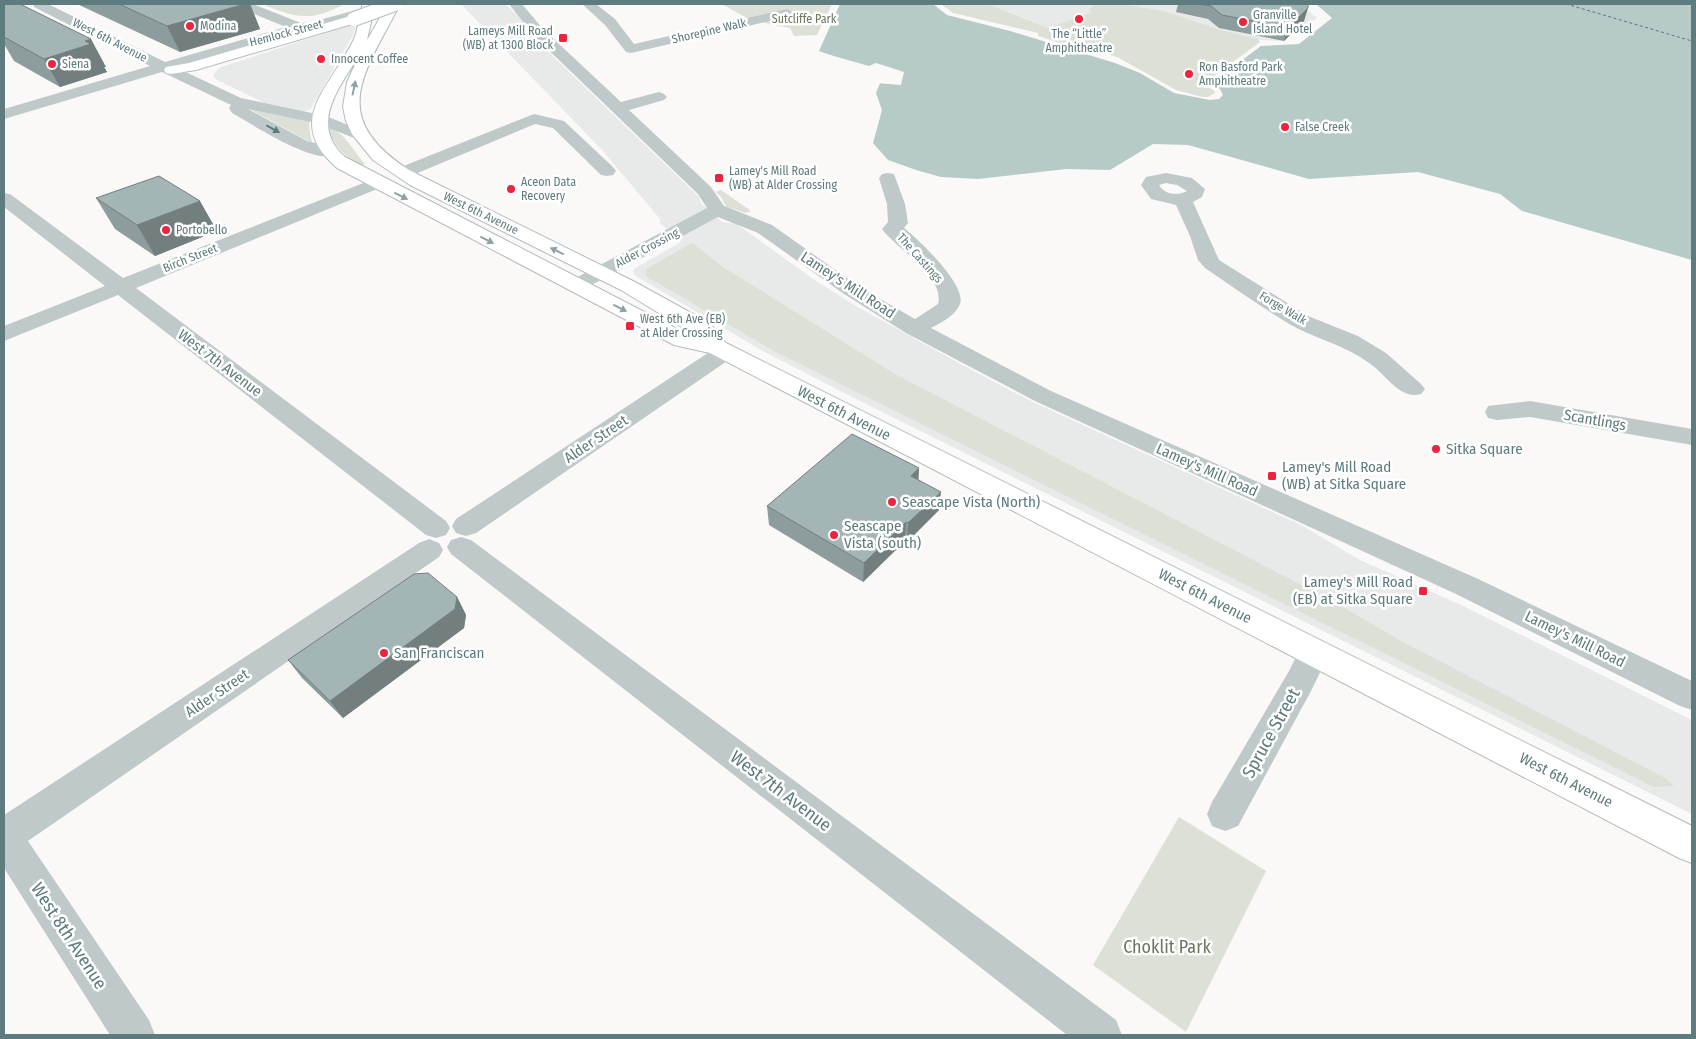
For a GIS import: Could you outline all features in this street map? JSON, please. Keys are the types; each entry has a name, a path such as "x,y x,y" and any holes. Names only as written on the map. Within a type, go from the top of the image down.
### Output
{"main road":[{"path":"171,66 191,68 354,19 393,4"},
{"path":"359,136 352,109 352,91 356,77 393,4"},
{"path":"330,152 323,141 319,129 320,119 324,105 361,39 368,7"},
{"path":"202,85 209,73 241,52"},
{"name":"West 6th Avenue","path":"359,136 376,156 402,174 601,273 703,329 721,350"},
{"name":"West 6th Avenue","path":"330,152 343,164 376,183 682,340 721,350 1692,845"}],"street":[{"name":"West 6th Avenue","path":"39,4 171,66 202,85 236,102 320,119 359,136"},
{"path":"242,4 299,27 304,22 350,4"},
{"name":"Hemlock Street","path":"4,114 299,27 313,26 368,7 393,4"},
{"path":"514,4 538,32 705,191 714,211"},
{"name":"Shorepine Walk","path":"590,4 610,22 631,49 787,13"},
{"name":"Hemlock Street","path":"4,120 171,66"},
{"path":"618,108 660,98"},
{"name":"West 6th Avenue","path":"236,102 238,110 301,145 330,152"},
{"path":"402,174 534,119 558,124 607,171"},
{"path":"688,175 713,181 720,186"},
{"name":"The Castings","path":"888,178 898,215 898,223 892,229 901,233 950,292 949,304 944,310 914,328"},
{"name":"Birch Street","path":"4,334 376,183"},
{"name":"West 7th Avenue","path":"4,198 1101,1035"},
{"name":"Forge Walk","path":"1183,199 1212,264 1300,321 1350,341 1378,358 1413,389"},
{"name":"Lamey's Mill Road","path":"743,202 763,216 765,229"},
{"name":"Alder Crossing","path":"577,286 714,211"},
{"name":"Lamey's Mill Road","path":"714,211 751,222 765,229 850,290 914,328 1043,396 1466,586 1692,696"},
{"name":"Alder Street","path":"4,836 448,538 721,350"},
{"name":"Scantlings","path":"1496,412 1530,409 1692,437"},
{"name":"Spruce Street","path":"1225,814 1300,681 1314,652"},
{"name":"West 8th Avenue","path":"4,836 134,1035"}],"shaded area":[{"path":"461,4 505,4 518,16 533,37 699,197 701,203 722,222 737,224 813,279 856,306 1035,403 1301,525 1360,560 1459,604 1692,720 1692,814 844,393 761,350 634,275 633,271 635,268 681,242 660,223 660,219 603,151"},
{"name":"False Creek","path":"840,4 933,4 947,15 1010,31 1115,63 1140,73 1174,93 1210,100 1219,99 1223,95 1220,89 1209,85 1261,46 1299,44 1332,18 1316,4 1692,4 1692,260 1522,211 1500,194 1418,172 1309,179 1188,145 1153,144 1110,170 1066,169 978,179 941,177 916,170 888,160 873,143 882,110 876,93 882,78 872,70 819,51"},
{"path":"988,4 1301,4 1317,18 1283,41 1261,40 1215,30 1051,29"},
{"path":"357,23 353,35 310,110 303,111 265,103 217,80 213,76 221,67"}],"green space":[{"path":"262,4 344,4 322,14 303,16 293,15"},
{"name":"Sutcliffe Park","path":"722,4 832,4 817,35 794,36 790,28 750,20"},
{"path":"941,4 988,4 1048,28 1091,13 1090,9 1095,4 1119,4 1164,11 1220,30 1258,39 1260,42 1202,85 1214,90 1215,93 1208,97 1202,97 1176,90 1119,58 1079,43 1063,44 1038,36 1038,33 953,13"},
{"path":"246,107 309,121 312,142 310,142"},
{"path":"329,128 344,137 365,164 359,166 344,154 333,140"},
{"path":"721,190 751,211 746,213 726,207 722,198 716,192"},
{"path":"692,243 723,267 893,373 1336,603 1401,641 1665,778 1674,786 1654,787 774,351 646,276 646,269"},
{"name":"Choklit Park","path":"1179,817 1266,871 1186,1032 1093,965"}],"pier":[{"path":"816,51 869,66 876,63 904,72 901,85 876,83 879,78 871,73 821,58"}],"building":[{"path":"4,4 20,4 91,39 85,41 91,44 44,59 4,37"},
{"path":"119,4 245,4 167,26"},
{"path":"1199,4 1308,4 1308,8 1288,28 1222,15 1211,6"},
{"path":"159,176 200,201 137,225 96,198"},
{"path":"852,434 919,468 911,476 941,492 908,523 906,522 864,563 767,506"},
{"path":"428,573 457,597 455,609 330,701 288,660 414,574"}],"ferry route":[{"path":"1566,4 1692,41"}],"place":[{"name":"The “Little” Amphitheatre","path":"1079,19"},
{"name":"Granville Island Hotel","path":"1243,22"},
{"name":"Modina","path":"190,26"},
{"name":"Lameys Mill Road (WB) at 1300 Block","path":"563,38"},
{"name":"Innocent Coffee","path":"321,59"},
{"name":"Siena","path":"52,64"},
{"name":"Ron Basford Park Amphitheatre","path":"1189,74"},
{"name":"False Creek","path":"1285,127"},
{"name":"Lamey's Mill Road (WB) at Alder Crossing","path":"719,178"},
{"name":"Aceon Data Recovery","path":"511,189"},
{"name":"Portobello","path":"166,230"},
{"name":"West 6th Ave (EB) at Alder Crossing","path":"630,326"},
{"name":"Sitka Square","path":"1436,449"},
{"name":"Lamey's Mill Road (WB) at Sitka Square","path":"1272,476"},
{"name":"Seascape Vista (North)","path":"892,502"},
{"name":"Seascape Vista (south)","path":"834,535"},
{"name":"Lamey's Mill Road (EB) at Sitka Square","path":"1423,591"},
{"name":"San Franciscan","path":"384,653"}]}
